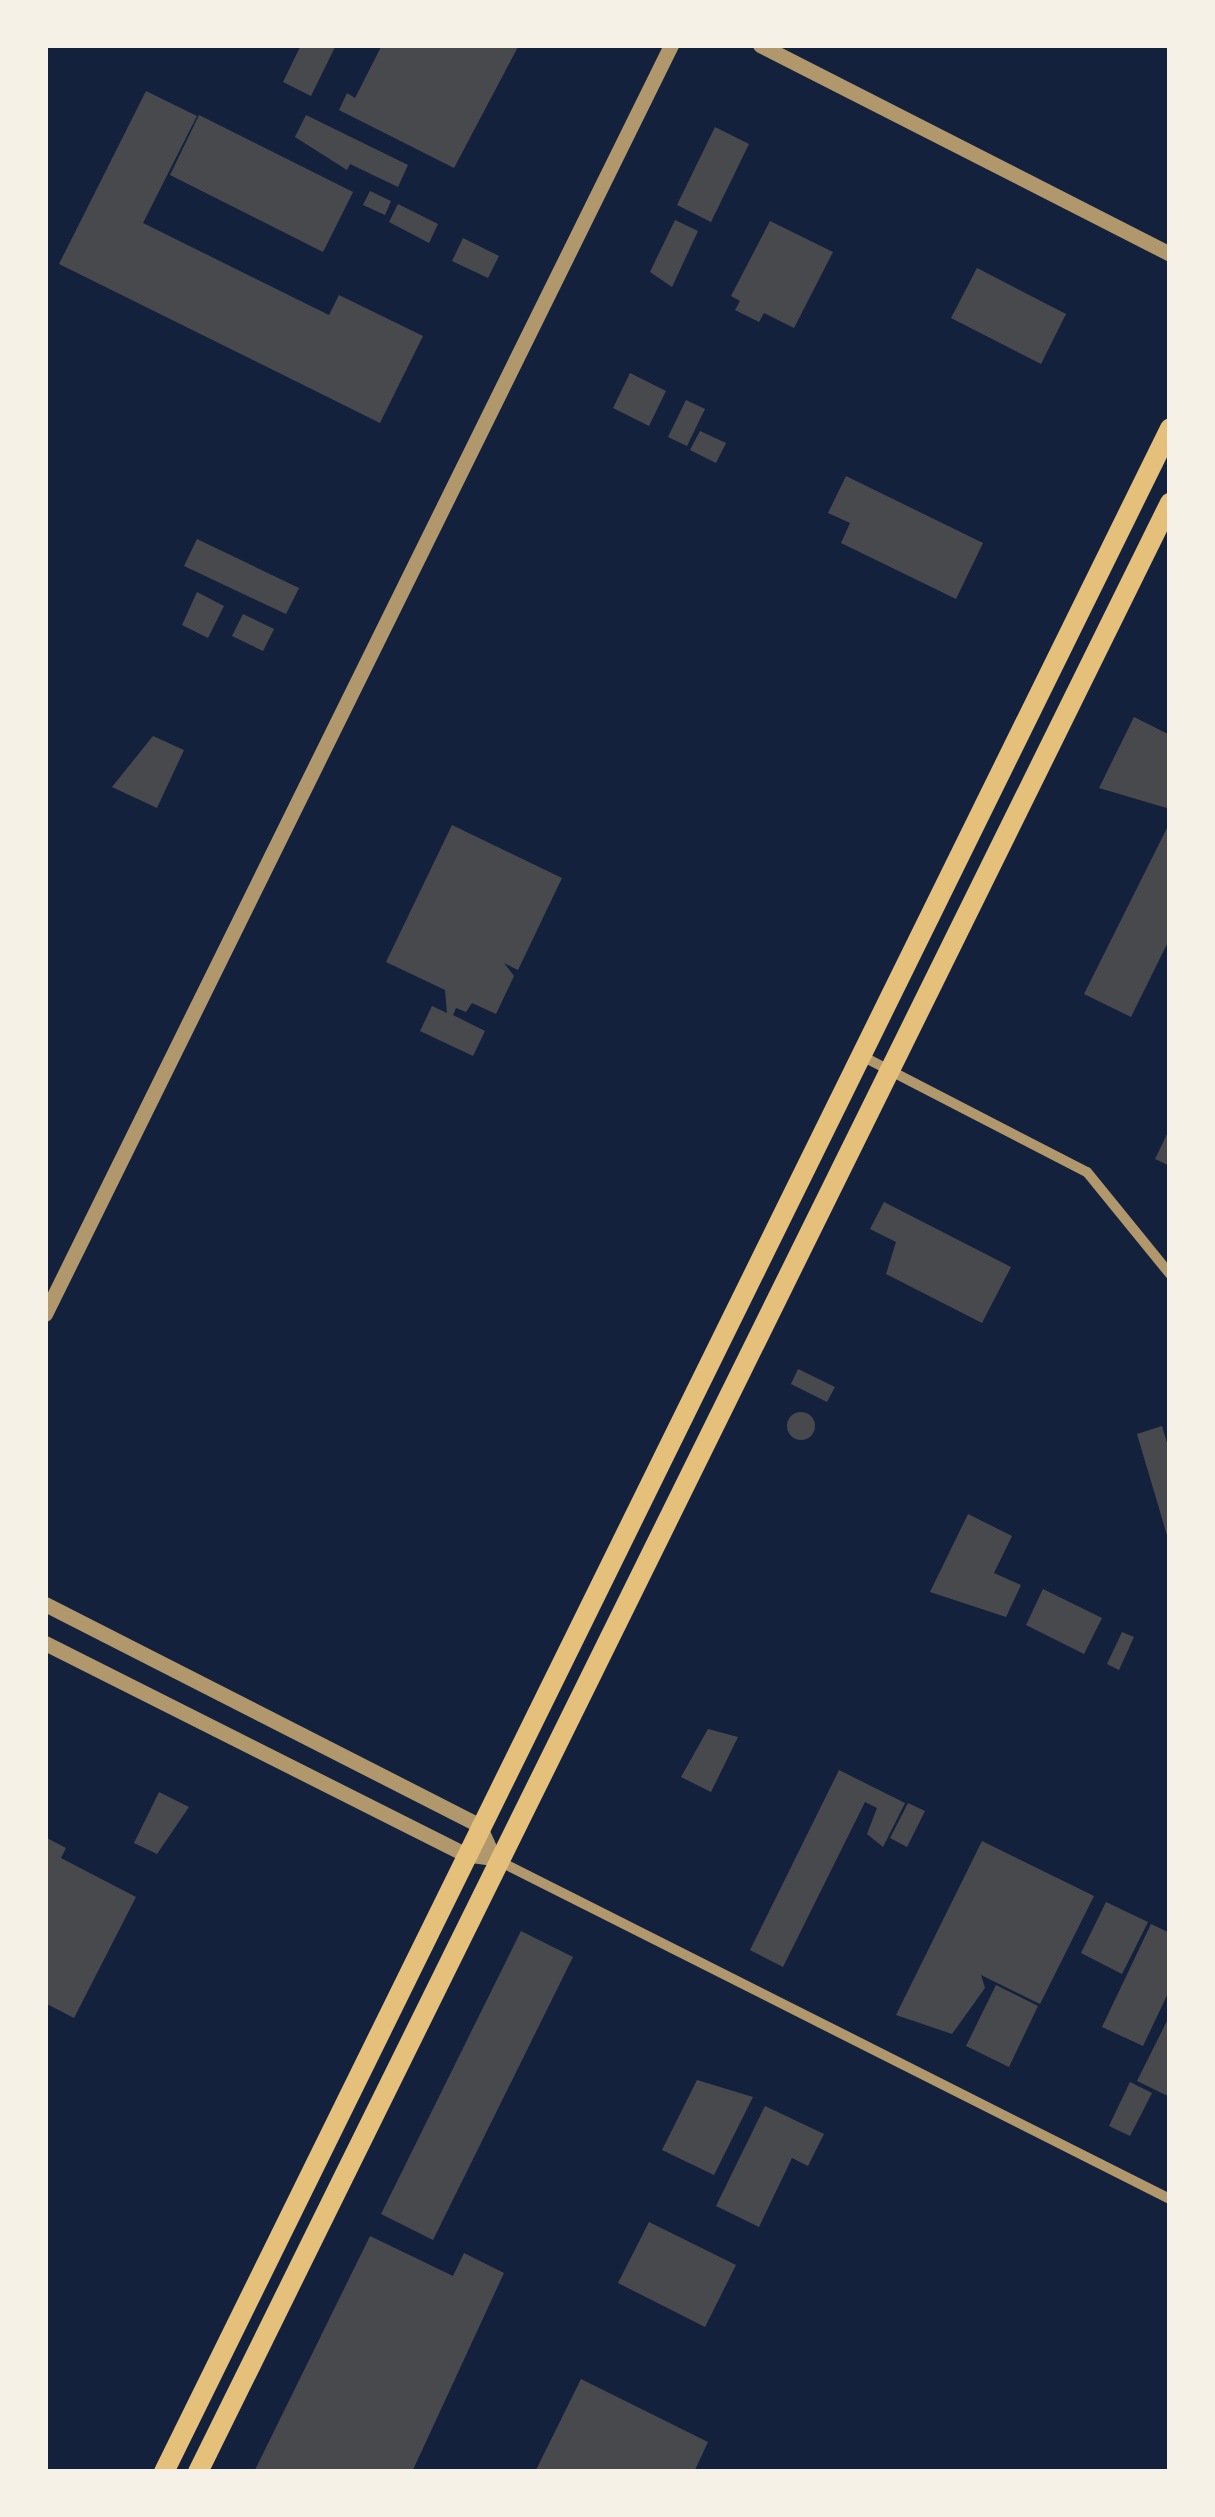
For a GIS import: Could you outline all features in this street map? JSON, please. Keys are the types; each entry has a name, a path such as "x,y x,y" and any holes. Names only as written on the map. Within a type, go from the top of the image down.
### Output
{"highway":[{"path":"164,2472 464,1854 1170,428"},
{"path":"198,2472 494,1858 1170,503"}],"street":[{"path":"45,1314 671,45"},
{"path":"760,45 1170,254"},
{"path":"860,1055 1086,1172 1170,1274"},
{"path":"45,1604 479,1825 494,1858"},
{"path":"45,1643 464,1854 494,1858 1170,2199"}],"building":[{"path":"301,45 336,45 311,96 283,82"},
{"path":"382,45 519,45 454,168 339,110 347,93 355,98"},
{"path":"146,91 197,116 143,223 329,315 339,295 423,336 380,423 59,264"},
{"path":"199,115 353,192 323,252 170,175"},
{"path":"306,115 408,165 398,187 350,164 347,170 295,137"},
{"path":"715,127 749,144 711,222 677,205"},
{"path":"370,191 391,201 385,215 363,205"},
{"path":"398,204 438,224 429,243 389,222"},
{"path":"675,220 698,231 672,287 650,272"},
{"path":"770,221 833,252 794,328 764,313 759,322 735,310 740,301 731,296"},
{"path":"463,238 499,256 488,278 452,261"},
{"path":"977,268 1066,314 1041,364 951,318"},
{"path":"630,373 666,391 649,426 613,408"},
{"path":"686,400 705,409 687,446 668,437"},
{"path":"700,431 726,443 716,463 690,450"},
{"path":"846,476 983,543 956,599 841,543 850,523 828,513"},
{"path":"197,539 299,588 286,614 184,566"},
{"path":"197,592 224,606 208,638 182,625"},
{"path":"243,614 274,629 263,651 232,636"},
{"path":"1134,717 1170,735 1170,809 1099,788"},
{"path":"153,736 184,750 157,808 112,787"},
{"path":"1170,822 1170,938 1131,1017 1084,994"},
{"path":"452,825 562,878 518,970 504,963 514,976 496,1014 472,1003 466,1012 456,1008 453,1015 485,1031 473,1056 420,1031 432,1006 447,1013 445,990 386,962"},
{"path":"1170,1128 1170,1166 1155,1159"},
{"path":"884,1202 1011,1267 982,1323 886,1274 896,1242 870,1229"},
{"path":"798,1369 835,1387 827,1402 791,1384"},
{"path":"801,1412 811,1416 815,1426 811,1436 801,1440 791,1436 787,1426 791,1416"},
{"path":"1162,1426 1170,1453 1169,1542 1137,1434"},
{"path":"968,1514 1012,1536 994,1573 1021,1585 1006,1617 930,1592"},
{"path":"1043,1589 1102,1618 1084,1654 1026,1625"},
{"path":"1122,1632 1134,1637 1119,1670 1107,1664"},
{"path":"708,1729 738,1737 711,1792 681,1777"},
{"path":"839,1770 905,1803 883,1847 867,1834 877,1808 865,1802 783,1967 750,1950"},
{"path":"159,1792 189,1807 157,1854 134,1843"},
{"path":"908,1803 925,1811 907,1847 890,1838"},
{"path":"45,1837 66,1848 61,1858 136,1897 74,2018 45,2003"},
{"path":"982,1841 1094,1896 1040,2004 981,1975 985,1988 952,2034 896,2015"},
{"path":"1106,1902 1148,1922 1122,1974 1081,1953"},
{"path":"1151,1924 1170,1933 1170,1989 1143,2046 1102,2027"},
{"path":"521,1931 573,1957 433,2240 381,2214"},
{"path":"996,1985 1038,2006 1009,2067 966,2046"},
{"path":"1170,2015 1170,2097 1137,2081"},
{"path":"697,2080 753,2097 714,2175 662,2150"},
{"path":"1130,2082 1152,2093 1130,2136 1109,2126"},
{"path":"765,2106 824,2134 808,2166 792,2158 759,2227 716,2206"},
{"path":"649,2222 736,2265 705,2327 618,2283"},
{"path":"370,2236 453,2276 464,2253 504,2273 412,2472 254,2472"},
{"path":"581,2379 708,2442 694,2472 535,2472"}]}
